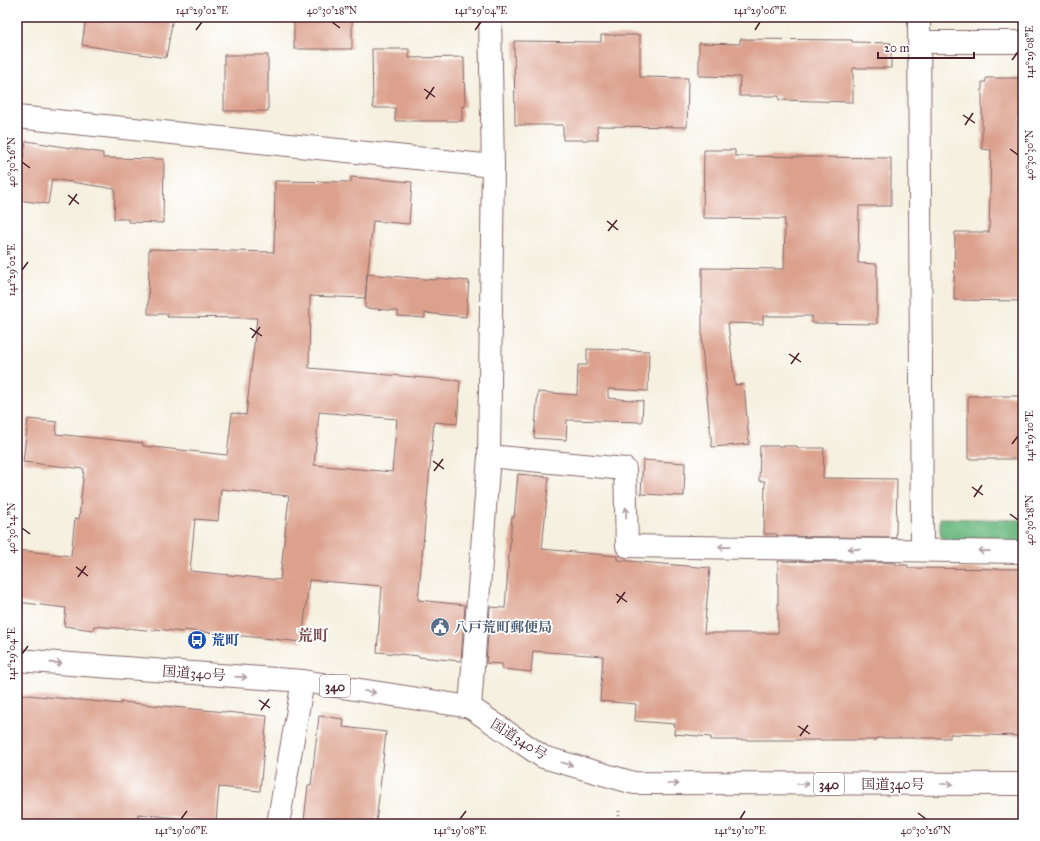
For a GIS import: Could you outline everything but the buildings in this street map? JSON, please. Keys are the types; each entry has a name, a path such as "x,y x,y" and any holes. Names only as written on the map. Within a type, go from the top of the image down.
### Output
{"main road":[{"path":"470,707 489,456 493,166 490,17"},
{"path":"919,17 922,550"},
{"path":"919,42 1023,42"},
{"path":"17,118 493,166"},
{"path":"489,456 625,469 627,546 1023,552"},
{"name":"国道340号","path":"17,660 303,681 470,707 543,756 634,784 1023,784"},
{"path":"278,824 303,681"}],"path":[{"path":"619,808 619,824"}],"green space":[{"path":"940,518 1023,520 1023,544 949,542 941,537"}],"place":[{"name":"八戸荒町郵便局","path":"440,627"},
{"name":"荒町","path":"197,640"}],"district":[{"name":"荒町","path":"313,635"}]}
